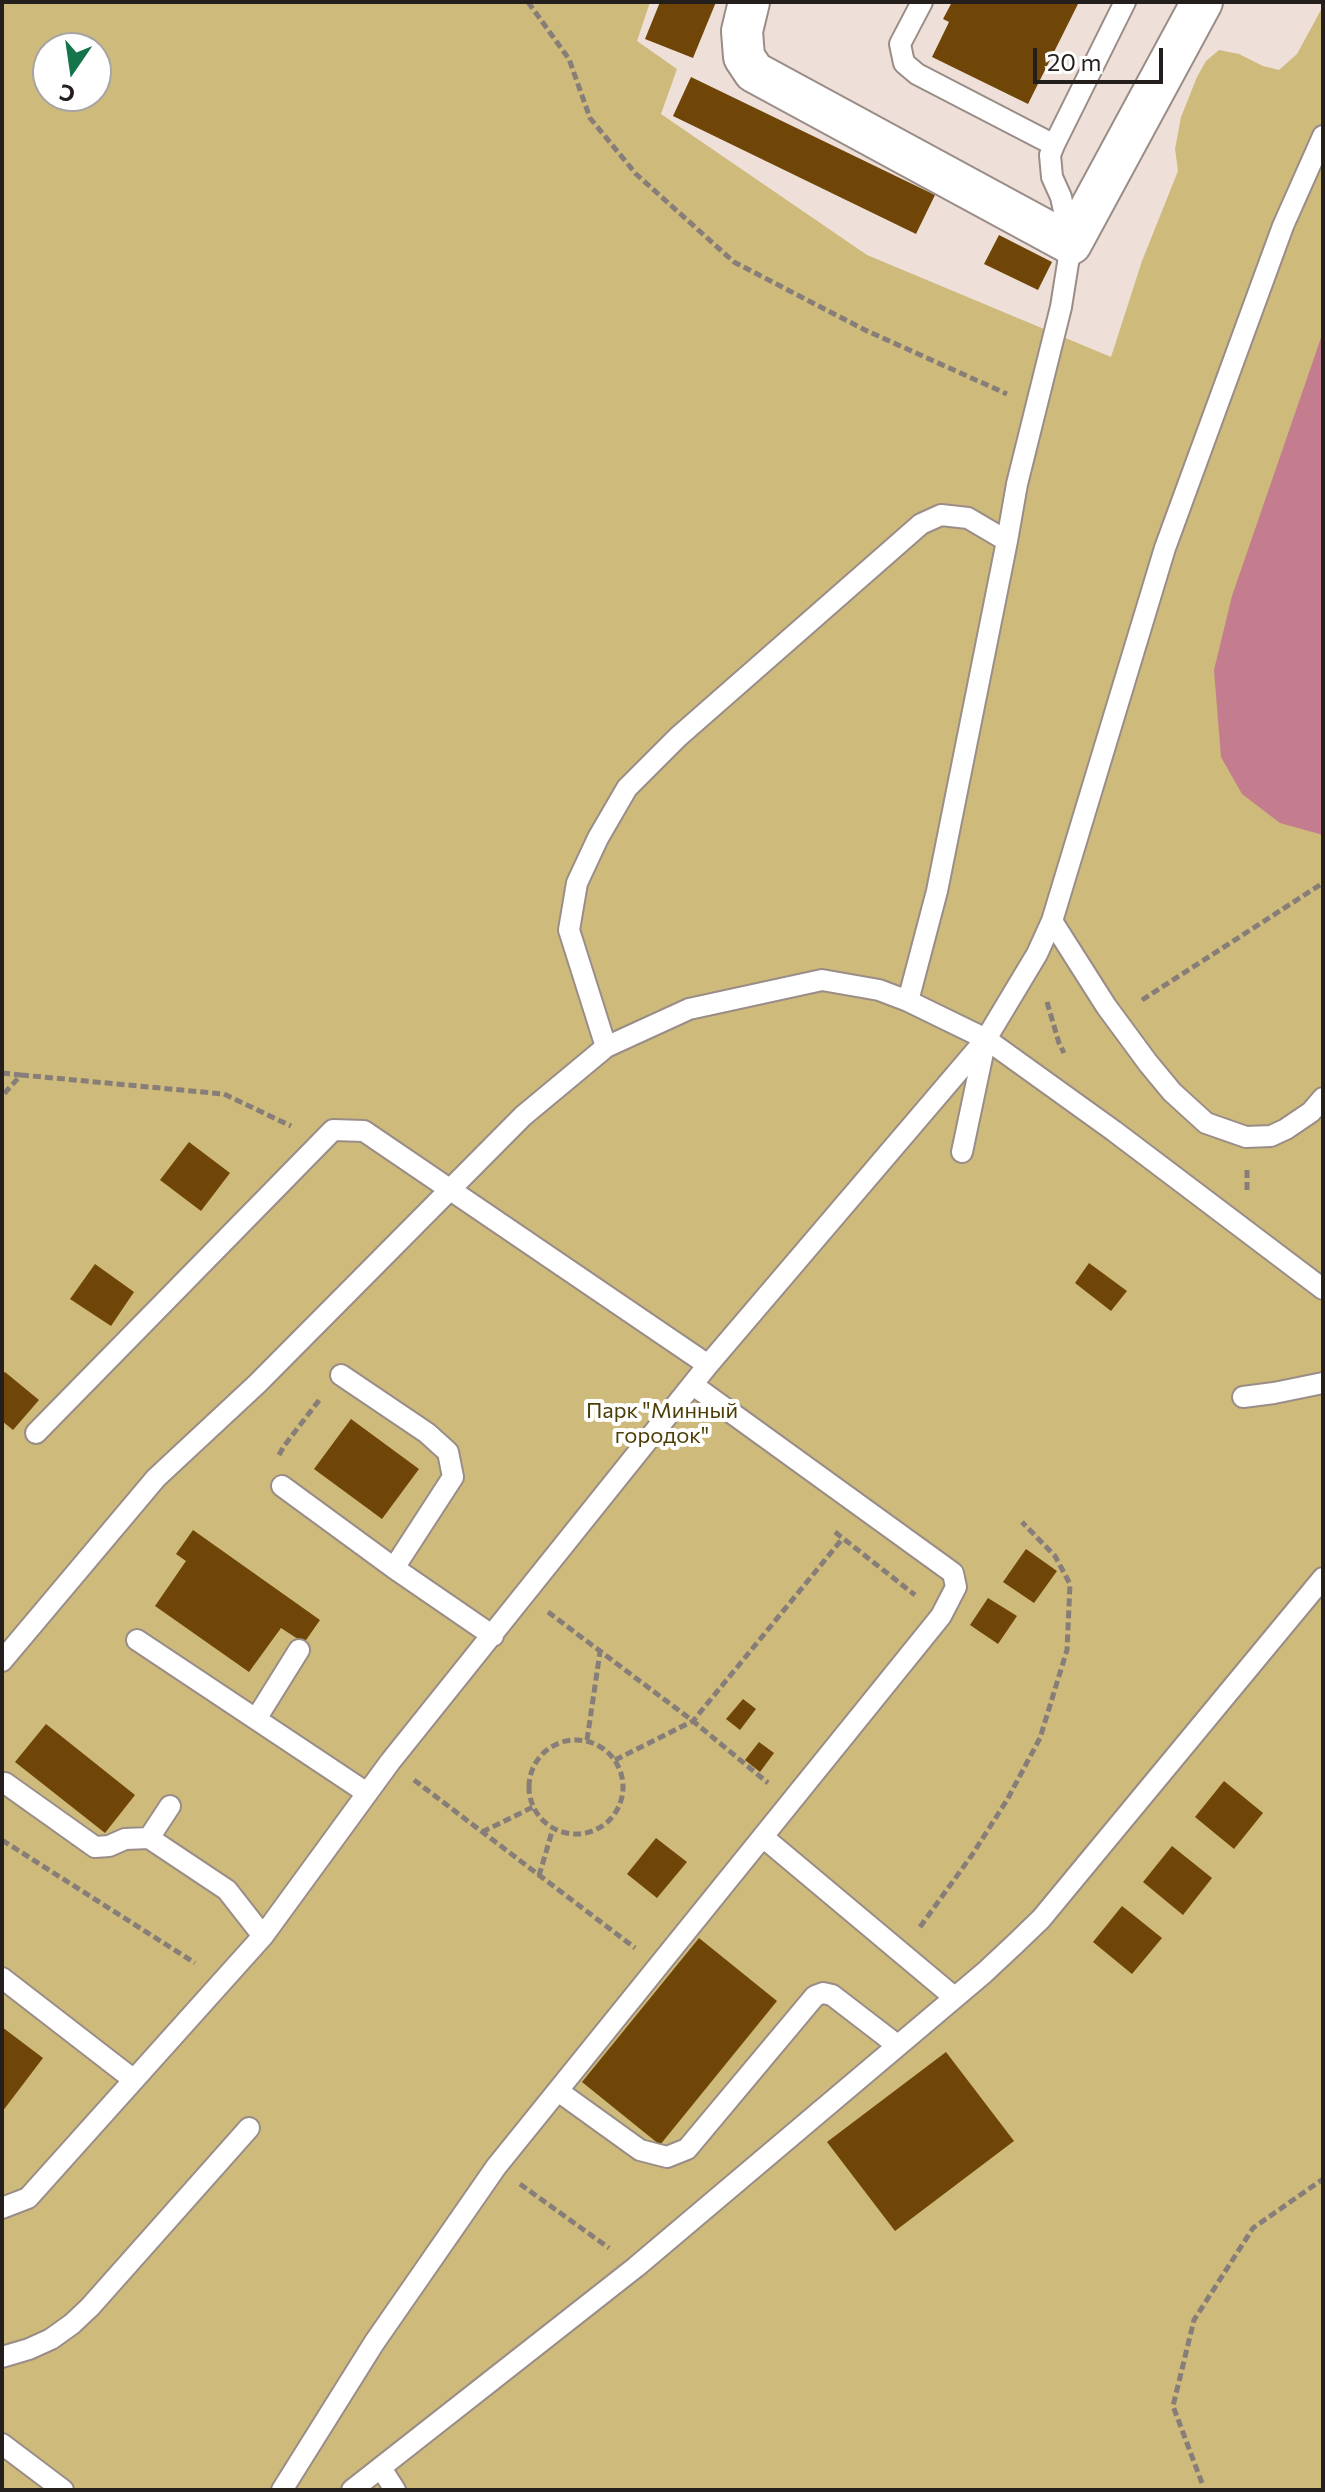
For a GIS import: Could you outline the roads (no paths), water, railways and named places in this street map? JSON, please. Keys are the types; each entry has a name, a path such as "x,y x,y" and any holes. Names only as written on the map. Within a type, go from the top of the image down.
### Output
{"street":[{"path":"749,2 742,31 744,57 754,72 1071,244 1202,2"}],"lane":[{"path":"922,2 900,44 904,63 917,74 1054,145"},
{"path":"908,1001 937,891 1017,484 1061,307 1071,244 1061,197 1052,177 1050,155 1125,2"},
{"path":"2,2208 28,2198 263,1936 390,1762 708,1365 986,1039 1037,954 1052,921 1165,548 1283,226 1323,136"},
{"path":"606,1047 569,930 577,883 627,788 678,737 921,524 941,515 968,518 1007,541"},
{"path":"1052,921 1114,1018 1172,1092 1206,1123 1246,1137 1271,1136 1311,1112 1323,1098"},
{"path":"2,1661 156,1478 257,1384 523,1116 606,1047 689,1009 822,980 879,990 908,1001 986,1039 1323,1289"},
{"path":"962,1152 986,1039"},
{"path":"36,1433 333,1130 364,1131 708,1365"},
{"path":"341,1375 427,1433 448,1452 453,1477 394,1568"},
{"path":"1243,1397 1323,1383"},
{"path":"282,2490 374,2343 496,2167 941,1616 956,1587 953,1573 693,1385"},
{"path":"282,1486 493,1636"},
{"path":"352,2490 636,2267 984,1973 1041,1919 1323,1578"},
{"path":"137,1640 367,1793"},
{"path":"256,1719 299,1650"},
{"path":"5,1783 95,1847 109,1846 125,1839 149,1838 227,1890 263,1936"},
{"path":"149,1838 170,1806"},
{"path":"763,1837 954,1997"},
{"path":"2,1978 134,2080"},
{"path":"558,2091 640,2150 667,2157 687,2149 815,1996 823,1993 832,1995 897,2045"},
{"path":"2,2357 51,2339 72,2324 249,2128"},
{"path":"2,2444 63,2490"},
{"path":"381,2468 395,2490"}],"park label":[{"name":"Парк \"Минный городок\"","path":"662,1424"}]}
